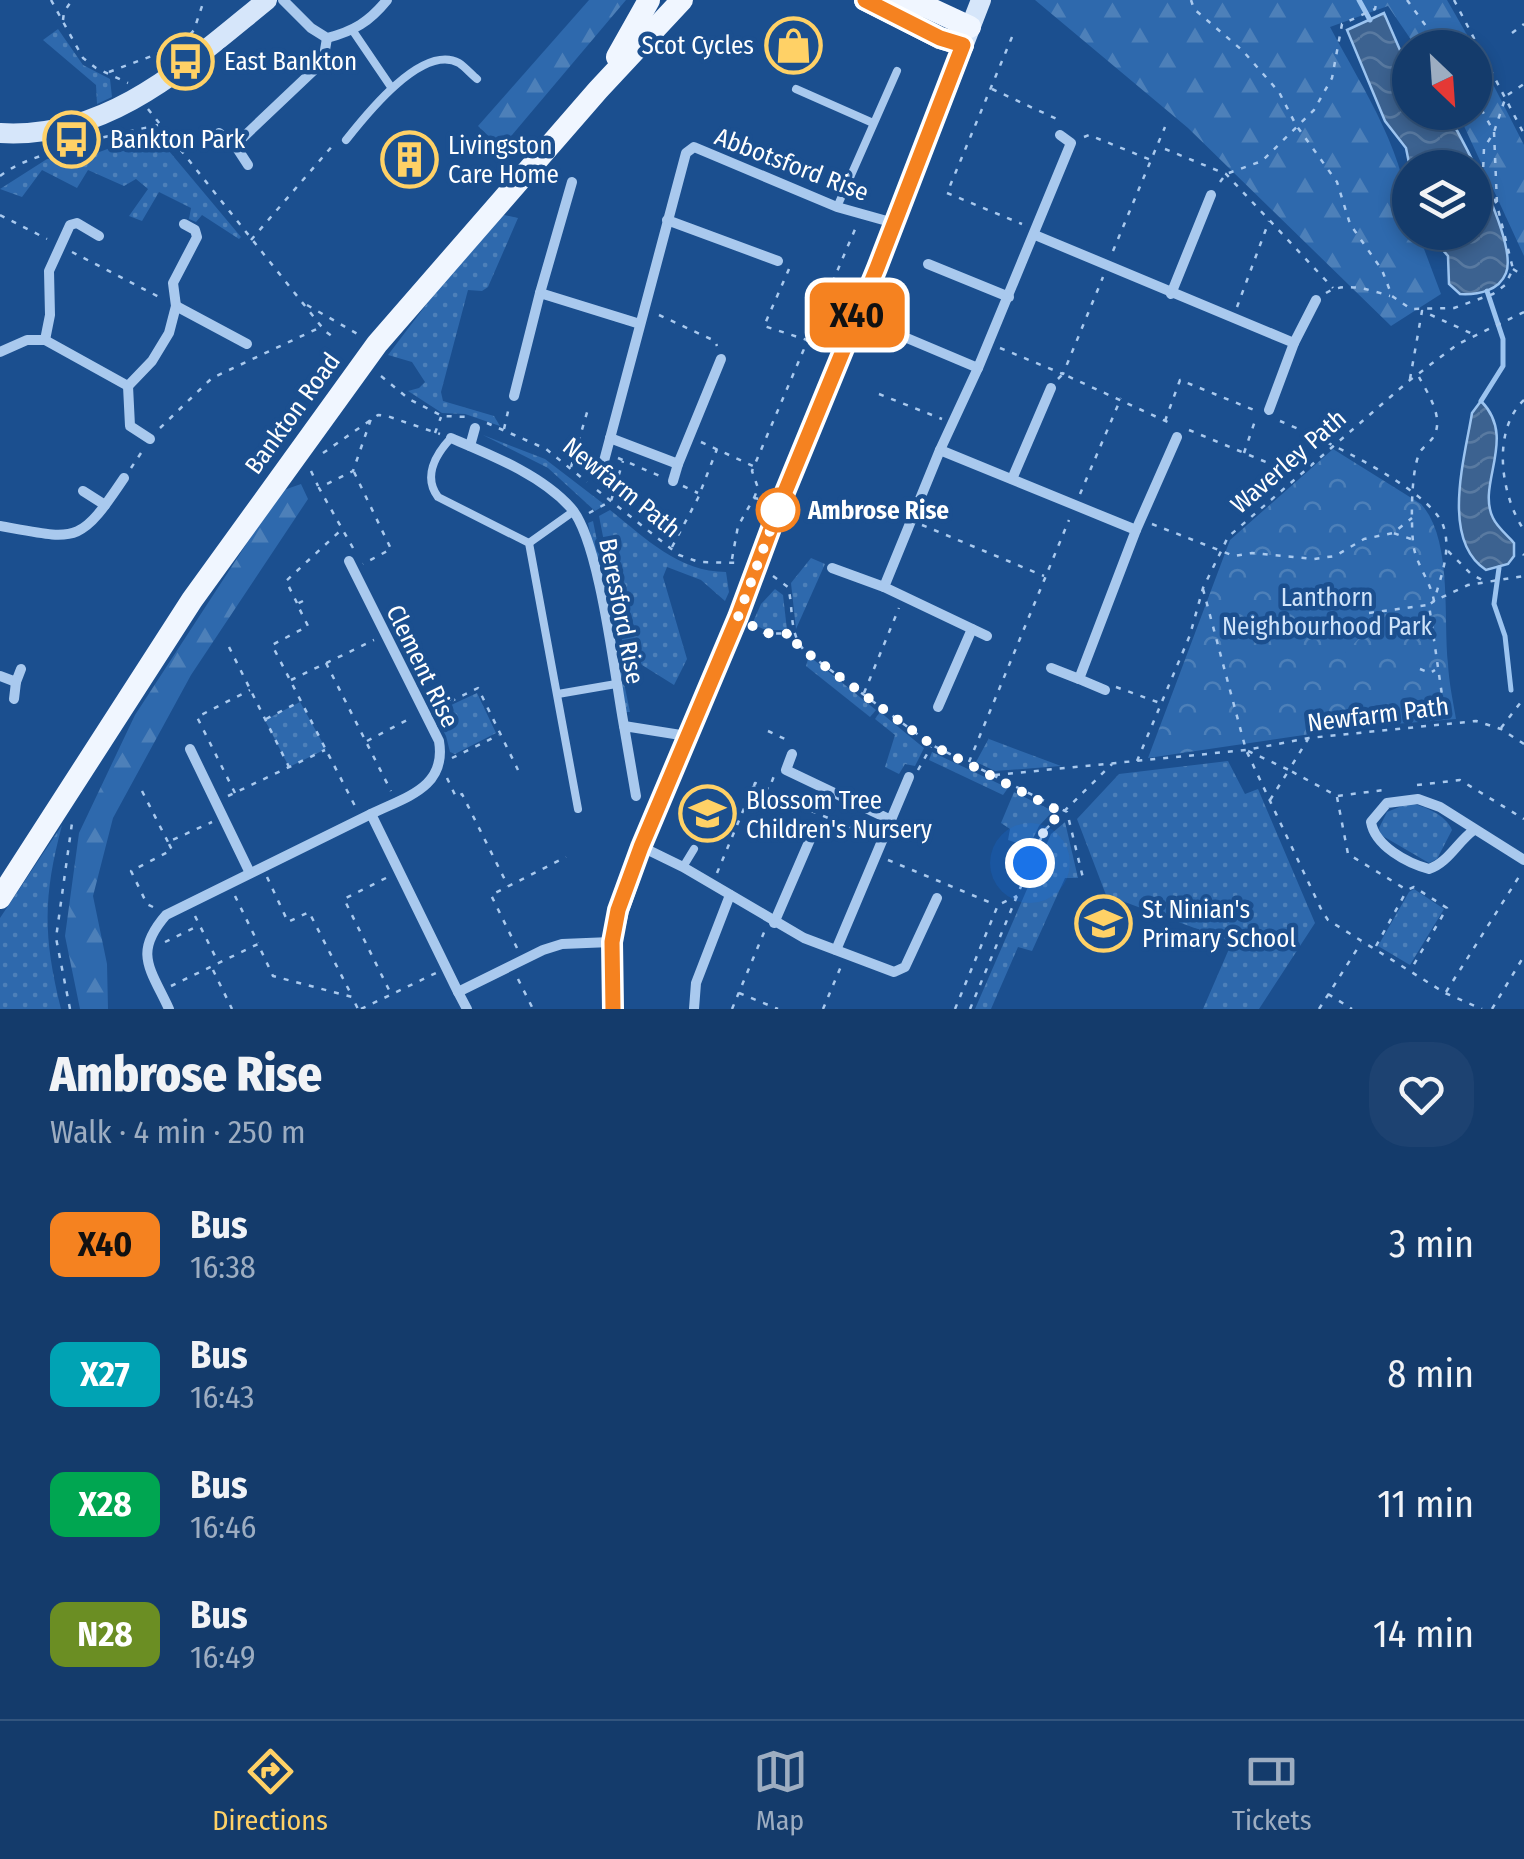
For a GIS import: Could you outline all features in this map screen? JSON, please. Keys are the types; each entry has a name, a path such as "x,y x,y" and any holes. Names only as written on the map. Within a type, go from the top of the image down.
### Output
{"main road":[{"path":"598,90 649,0"},
{"name":"Bankton Road","path":"0,898 192,600 376,344 682,0"},
{"path":"622,67 699,0"},
{"path":"865,0 940,38 966,36"},
{"path":"900,0 938,3 966,36"}],"street":[{"path":"0,133 56,129 113,111 161,83 267,0"},
{"path":"283,0 327,38 353,31 374,16 387,0"},
{"path":"613,1009 612,942 618,910 981,0"},
{"path":"235,145 315,70 324,56 327,38"},
{"path":"218,133 235,145 248,164"},
{"path":"884,587 1072,142 1060,135"},
{"name":"Abbotsford Rise","path":"600,476 686,152 694,147 837,206 894,223"},
{"path":"514,396 572,182"},
{"path":"1171,294 1211,195"},
{"path":"667,220 778,261"},
{"path":"45,340 50,315 49,271 58,245 70,224 77,223 99,236"},
{"path":"150,439 130,426 128,386 152,361 169,333 176,306 173,283 197,238 195,230 184,224"},
{"path":"1036,233 1294,344"},
{"path":"928,264 1009,297"},
{"path":"540,294 640,324"},
{"path":"1268,413 1294,344 1316,300"},
{"path":"176,306 247,344"},
{"path":"856,317 978,368"},
{"path":"0,352 27,340 45,340 128,386"},
{"path":"673,481 721,359"},
{"path":"1012,479 1051,388"},
{"path":"470,446 475,428"},
{"path":"1079,679 1176,436"},
{"name":"Beresford Rise","path":"451,438 542,483 576,514 591,551 636,796"},
{"path":"610,438 678,464"},
{"path":"940,450 1074,506 1138,525"},
{"path":"0,526 70,536 91,524 124,478"},
{"path":"84,491 106,505"},
{"name":"Clement Rise","path":"351,565 439,741 442,757 437,773"},
{"path":"832,568 884,587 987,636"},
{"path":"938,707 972,629"},
{"path":"1051,668 1105,690"},
{"path":"14,699 21,669"},
{"path":"0,676 16,682"},
{"path":"624,726 687,736"},
{"path":"190,749 250,873"},
{"path":"792,754 786,770 891,820"},
{"path":"169,1009 146,952 150,933 166,915 396,802 427,785 437,773"},
{"path":"841,952 909,777"},
{"path":"1474,830 1438,866 1429,869 1393,852 1373,831 1372,822 1387,803 1418,799 1440,806 1524,860"},
{"path":"366,816 467,1009"},
{"path":"772,921 815,828"},
{"path":"641,847 683,867 772,921 894,972 905,968 936,898"},
{"path":"694,1009 696,984 730,895"},
{"path":"458,992 562,944 612,942"}],"lane":[{"path":"353,31 390,88"},
{"path":"346,140 390,88 433,62 458,62 477,79"},
{"path":"837,206 897,70"},
{"path":"796,89 873,123"},
{"path":"451,438 429,476 430,487 438,497 529,543"},
{"path":"529,543 576,514"},
{"path":"529,543 578,810"},
{"path":"558,694 616,684"},
{"path":"683,867 694,849"}],"path":[{"path":"51,0 83,58 96,68 124,78 130,85"},
{"path":"63,22 72,0"},
{"path":"108,72 180,45 194,30 204,0"},
{"path":"1192,0 1194,9 1242,51 1279,92 1296,125 1337,182 1350,224 1382,270 1392,296"},
{"path":"1211,195 1226,174 1262,161 1314,110 1332,78 1344,24 1375,8 1378,0"},
{"path":"1407,0 1429,30"},
{"path":"1454,0 1524,134"},
{"path":"1512,33 1524,24"},
{"path":"1012,37 947,193 1036,233"},
{"path":"1316,300 1334,288 1364,288 1392,296 1411,310 1422,311 1454,308 1493,294 1505,284 1513,269 1497,206 1483,172 1484,148 1506,96 1524,84"},
{"path":"991,88 1061,118 1060,135"},
{"path":"148,108 250,241 337,340"},
{"path":"0,176 29,157 46,155 68,144 159,125"},
{"path":"1051,388 1062,374 1165,126"},
{"path":"1492,128 1497,206"},
{"path":"250,241 341,136 346,140"},
{"path":"1072,142 1089,136 1151,160"},
{"path":"1165,149 1226,174 1334,288"},
{"path":"0,214 176,306"},
{"path":"732,561 738,526 758,488 752,471 862,214"},
{"path":"1232,319 1270,220"},
{"path":"778,261 790,267 764,326 808,340"},
{"path":"1513,269 1524,276"},
{"path":"306,304 376,344"},
{"path":"644,309 715,341 721,359"},
{"path":"1422,311 1476,335"},
{"path":"1410,380 1422,311"},
{"name":"Waverley Path","path":"1137,761 1190,634 1202,588 1228,537 1410,380 1458,344 1524,312"},
{"path":"124,478 150,439 212,378 322,326"},
{"path":"988,344 1297,475"},
{"name":"Newfarm Path","path":"373,370 409,399 442,416 468,416 546,449 671,549 699,562 732,561 746,565"},
{"path":"1417,375 1430,396 1438,424 1434,438 1419,454 1413,517 1416,561 1434,601"},
{"path":"1165,420 1180,380 1258,412 1244,453"},
{"path":"878,394 941,417 950,428"},
{"path":"504,430 514,396"},
{"path":"968,763 1121,398"},
{"path":"1524,400 1512,411 1504,430 1511,510 1524,530"},
{"path":"570,468 588,409"},
{"path":"1268,413 1334,444 1434,508 1443,524 1448,551 1434,601"},
{"path":"321,455 371,419 387,416 436,433 442,416"},
{"path":"319,488 353,471 371,419"},
{"path":"690,436 754,466"},
{"path":"671,549 718,449"},
{"path":"606,453 700,494"},
{"path":"293,457 308,464 340,530 343,529 356,554 351,565"},
{"path":"576,514 611,501 623,460"},
{"path":"351,565 391,549 353,471"},
{"path":"754,498 780,504"},
{"path":"1394,533 1413,517"},
{"path":"910,520 1045,576"},
{"path":"1138,525 1234,556 1314,559 1335,556 1376,534 1394,533 1413,540"},
{"path":"340,530 286,581 308,626 272,646 366,816"},
{"path":"1448,551 1471,574 1485,581"},
{"path":"769,574 788,587 796,643 806,652 932,745 1066,812 1083,878"},
{"path":"1368,613 1429,604 1485,581 1524,576"},
{"path":"1202,588 1246,750 1322,911 1328,920 1445,993 1482,1009"},
{"path":"863,694 904,596"},
{"path":"297,604 304,600"},
{"path":"1429,604 1446,723"},
{"path":"738,617 764,633 794,634"},
{"path":"290,681 385,634"},
{"path":"228,647 288,767"},
{"path":"326,663 396,802"},
{"path":"1420,669 1430,673 1436,670"},
{"path":"1105,690 1111,685 1161,704"},
{"path":"366,742 478,688 518,770"},
{"path":"235,793 198,717 250,690"},
{"path":"1501,728 1524,698"},
{"path":"265,720 300,702"},
{"name":"Newfarm Path","path":"995,775 1246,750 1309,738 1476,721 1501,728 1524,744"},
{"path":"442,757 451,758 500,734"},
{"path":"1246,750 1289,770 1309,738"},
{"path":"909,777 916,773 932,745"},
{"path":"216,802 326,749"},
{"path":"970,1009 1044,831 1112,764"},
{"path":"437,773 446,776 456,797 462,794 508,886"},
{"path":"712,884 755,783 763,786"},
{"path":"753,787 882,840"},
{"path":"142,790 172,850 131,871 148,904 166,915"},
{"path":"1337,796 1348,854 1407,890"},
{"path":"70,1009 56,938 74,814"},
{"path":"168,842 222,817"},
{"path":"876,855 998,905"},
{"path":"532,1009 492,894 566,856"},
{"path":"262,867 288,922 309,912 359,1009 446,968"},
{"path":"1445,993 1524,870"},
{"path":"391,994 344,899 398,872"},
{"path":"228,883 273,976 352,997"},
{"path":"1375,948 1407,890 1414,887 1447,908 1410,971"},
{"path":"956,1009 998,905 1017,896"},
{"path":"188,903 218,964"},
{"path":"732,1009 772,921"},
{"path":"146,952 200,926"},
{"path":"1319,1009 1362,942"},
{"path":"161,992 258,944"},
{"path":"823,1009 841,952"},
{"path":"1492,1009 1524,956"},
{"path":"211,967 232,1009"},
{"path":"738,992 778,1009"},
{"path":"1328,994 1352,1009"}],"green space":[{"path":"589,0 626,0 501,148 478,126"},
{"path":"1035,0 1447,0 1464,30 1404,30 1388,6 1330,27 1394,150 1392,250 1424,250 1441,294 1391,326 1188,128"},
{"path":"58,29 83,65 110,79 112,97 97,104 96,85 43,40"},
{"path":"1492,82 1524,145 1524,256 1492,187 1492,150 1475,150 1466,130 1492,130"},
{"path":"153,132 239,239 202,215 196,222 189,219 191,208 159,192 142,221 129,216 148,189 136,179 124,186 88,170 77,188 42,170 22,197 0,189 47,159 94,154"},
{"path":"504,215 518,218 488,287 482,291 468,290 441,392 443,401 494,416 500,426 465,414 442,413 408,391 425,382 412,362 388,355 435,293"},
{"path":"483,435 545,459 605,505 595,511 548,468"},
{"name":"Lanthorn Neighbourhood Park","path":"1333,449 1421,504 1431,519 1445,580 1449,671 1456,719 1358,727 1148,758 1230,540"},
{"path":"301,484 308,499 191,675 113,818 93,896 107,964 108,1009 80,1009 65,936 79,833 135,715 281,491"},
{"path":"610,510 678,560 726,572 729,592 725,601 701,580 667,567 663,577 687,659 674,685 626,655 619,628 613,629 630,712 625,712 588,523 593,521 610,605 616,603 599,516"},
{"path":"811,558 825,564 796,629 791,583"},
{"path":"1331,587 1372,625 1345,653 1304,615"},
{"path":"775,589 783,595 787,630 766,630 752,624 761,604"},
{"path":"809,656 876,710 870,717 806,666"},
{"path":"477,693 496,733 455,754 450,752 434,713"},
{"path":"300,702 326,749 289,767 265,720"},
{"path":"880,712 924,748 915,766 905,764 899,774 885,767 895,735 875,719"},
{"path":"989,738 1061,766 995,771 976,762"},
{"path":"932,752 1008,788 1003,795 929,760"},
{"path":"1228,761 1245,794 1258,789 1315,923 1259,1009 1203,1009 1232,942 1106,895 1077,819 1119,774"},
{"path":"1014,792 1053,811 1039,826 1029,847 1008,840 1010,829 1001,823"},
{"path":"1409,803 1434,812 1452,830 1437,859 1429,863 1381,835 1379,828 1387,812"},
{"path":"1065,822 1078,878 1065,878 1032,951 1018,947 991,1009 975,1009 1051,834"},
{"path":"62,825 51,874 48,917 51,960 61,1009 0,1009 0,918"},
{"path":"1414,889 1444,909 1410,965 1378,946"}],"water":[{"path":"1384,13 1392,32 1392,130 1385,121 1347,30"},
{"path":"1392,130 1456,130 1467,150 1406,150"},
{"path":"1492,205 1508,259 1503,279 1487,291 1460,294 1449,284 1448,256 1443,250 1492,250"},
{"path":"1481,401 1496,430 1489,505 1495,521 1514,543 1514,556 1508,564 1486,570 1463,539 1459,497 1472,413"}],"waterway":[{"path":"1359,0 1370,20"},
{"path":"1481,401 1503,366 1503,339 1487,291"},
{"path":"1499,568 1494,604 1505,636 1511,690"}],"bus line":[{"name":"X40","path":"613,1009 612,942 618,910 668,776 738,617 963,45 940,38 865,0"}],"place":[{"name":"Scot Cycles","path":"793,45"},
{"name":"East Bankton","path":"185,61"},
{"name":"Bankton Park","path":"71,139"},
{"name":"Livingston Care Home","path":"409,159"},
{"name":"Ambrose Rise","path":"778,510"},
{"name":"Blossom Tree Children's Nursery","path":"707,814"},
{"name":"St Ninian's Primary School","path":"1103,923"}],"route":[{"path":"778,510 780,504 738,617 764,633 794,634 796,643 806,652 932,745 1061,812 1044,831 1030,863"}]}
